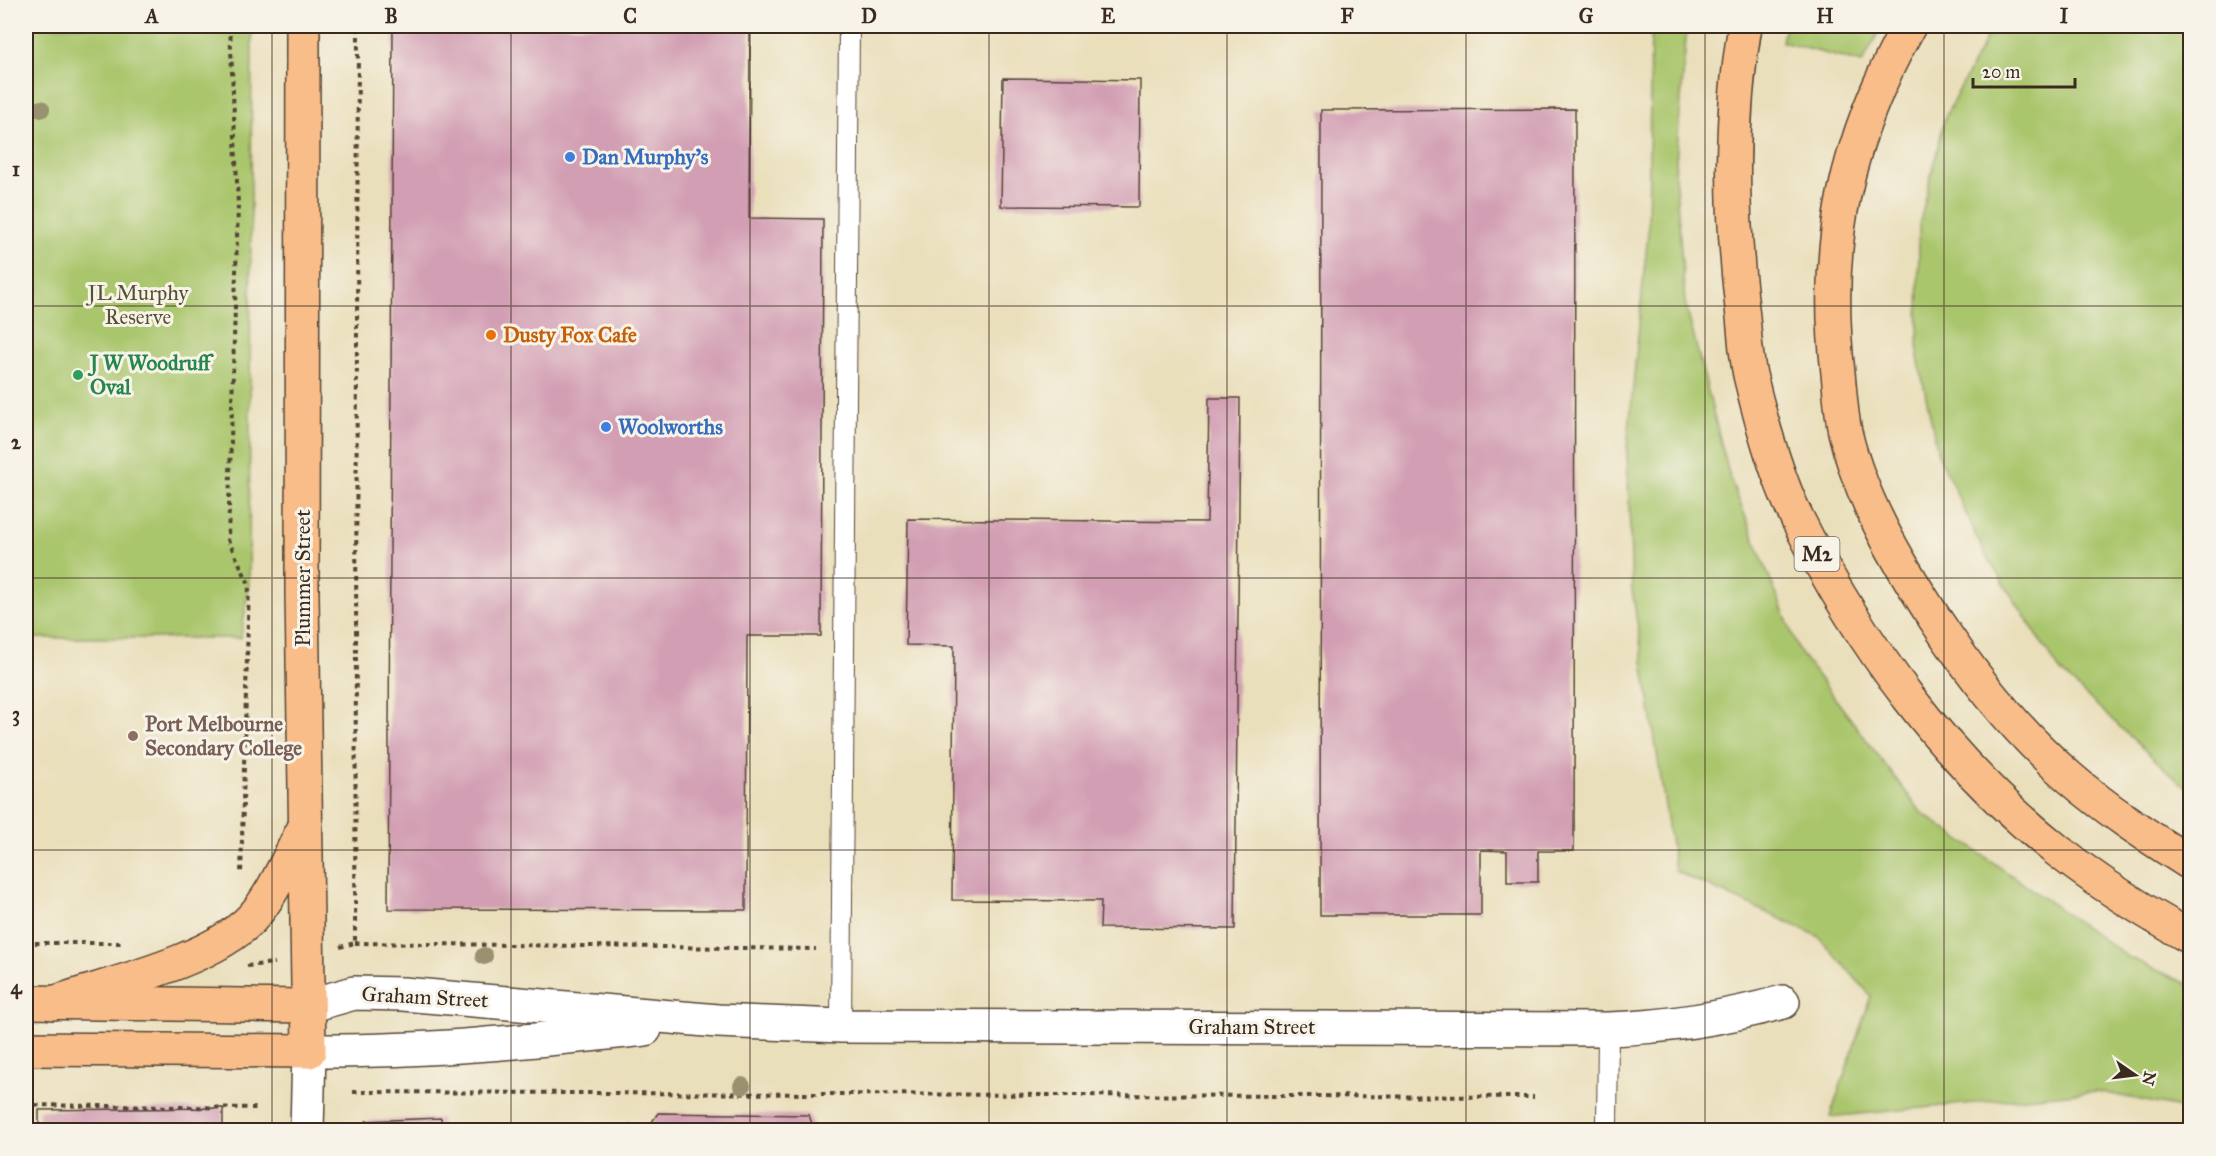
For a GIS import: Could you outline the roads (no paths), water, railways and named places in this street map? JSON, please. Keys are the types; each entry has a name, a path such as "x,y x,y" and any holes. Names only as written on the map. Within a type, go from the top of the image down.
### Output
{"main road":[{"name":"Plummer Street","path":"303,26 302,594 309,1051"},
{"name":"M2","path":"1745,26 1732,140 1736,255 1750,376 1796,516 1874,652 1933,728 1987,785 2058,850 2153,916 2190,938"},
{"path":"1910,26 1887,66 1844,183 1833,265 1835,344 1845,432 1869,504 1910,580 1963,661 2018,728 2069,777 2136,829 2190,863"},
{"path":"39,1002 166,965 225,939 243,926 260,908 306,825"},
{"name":"Graham Street","path":"39,1002 308,1006"},
{"name":"Graham Street","path":"26,1049 309,1051"}],"street":[{"name":"Graham Street","path":"308,1006 354,993 403,994 718,1021 841,1026 1608,1029 1679,1025 1783,1002"},
{"name":"Graham Street","path":"309,1051 370,1051 473,1046 718,1021"},
{"name":"Plummer Street","path":"308,1131 309,1051"}],"lane":[{"path":"841,1026 849,26"},
{"path":"1607,1131 1608,1029"}],"place":[{"name":"Dan Murphy's","path":"570,157"},
{"name":"Dusty Fox Cafe","path":"491,335"},
{"name":"J W Woodruff Oval","path":"78,375"},
{"name":"Woolworths","path":"606,427"},
{"name":"Port Melbourne Secondary College","path":"133,736"}],"park label":[{"name":"JL Murphy Reserve","path":"138,305"}]}
